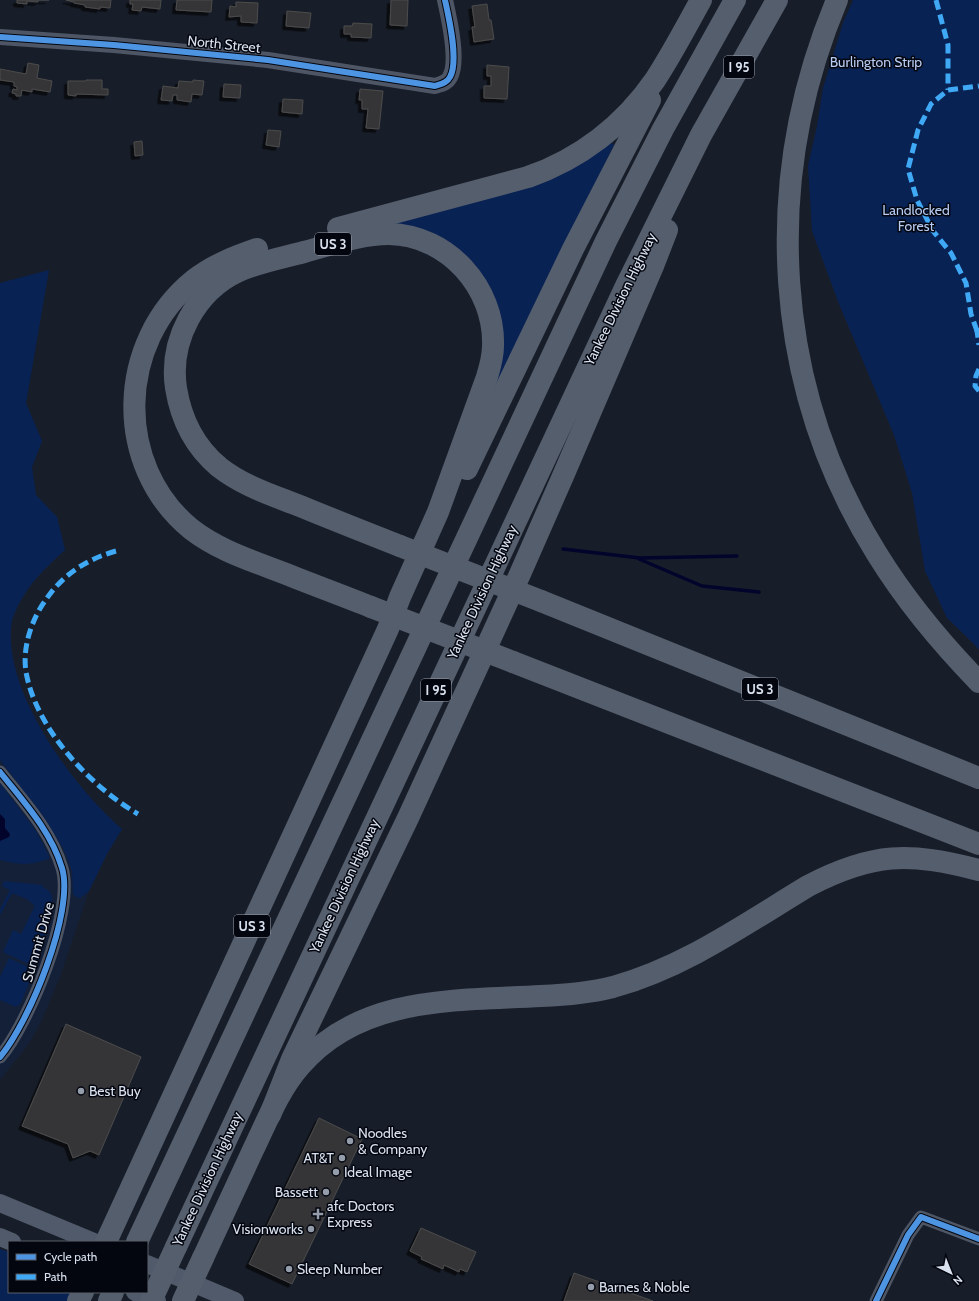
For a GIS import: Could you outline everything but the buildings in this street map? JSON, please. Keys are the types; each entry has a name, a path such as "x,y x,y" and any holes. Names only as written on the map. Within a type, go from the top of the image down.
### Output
{"highway":[{"path":"701,0 664,65 638,101 612,129 581,152 560,164 539,173 508,183 269,246 230,259 210,269 186,287 164,312 153,330 140,360 135,393 134,414 138,442 156,487 168,505 190,528 218,547 979,844"},
{"name":"I 95","path":"139,1237 606,240 663,129 735,0"},
{"name":"Yankee Division Highway","path":"151,1301 593,354 701,135 777,0"},
{"path":"837,0 824,33 811,74 796,136 790,179 787,223 788,263 798,354 808,395 821,437 837,477 862,528 888,571 913,606 944,644 979,682"},
{"path":"388,629 406,601 450,504 553,290 593,208 648,104 664,65"},
{"path":"270,1115 292,1059 408,818 546,517 654,266 701,135"},
{"name":"US 3","path":"106,1241 388,629 400,597 438,512 491,366 494,346 492,326 488,309 482,293 473,279 462,266 442,250 420,240 388,234 360,237 256,265 238,272 220,282 199,302 188,320 180,339 176,359 175,380 178,400 184,419 198,444 218,466 242,482 272,495 400,546 541,601 979,778"},
{"path":"183,1301 270,1115 286,1085 300,1066 315,1052 332,1038 349,1028 379,1014 401,1008 426,1004 582,993 634,981 667,968 697,953 813,883 835,872 868,862 896,858 916,858 979,870"}],"main road":[{"path":"0,1203 92,1241"},
{"path":"0,1237 10,1241"},
{"path":"148,1264 235,1301"},
{"path":"136,1293 156,1301"}],"street":[{"name":"North Street","path":"0,37 114,45 260,59 435,86 445,84 452,71 453,46 445,0"},
{"name":"Summit Drive","path":"0,772 29,808 48,838 60,863 64,882 61,912 57,931 41,981 23,1023 0,1057"},
{"path":"876,1301 908,1235 921,1217 979,1239"}],"shaded area":[{"path":"49,270 26,403 42,441 32,467 36,495 57,517 65,550 47,566 32,583 19,605 12,620 10,653 13,673 19,691 30,716 43,737 95,805 122,829 107,854 89,891 60,977 41,1022 28,1045 0,1080 0,283"},
{"path":"0,814 5,819 5,828 10,834 9,837 0,841"}],"green space":[{"path":"853,0 979,0 979,650 947,618 925,571 912,493 894,435 839,304 812,231 808,166 817,126 823,88 843,23"},
{"path":"612,143 614,145 486,407 485,286 377,227"},
{"path":"49,270 26,403 42,441 32,467 36,495 57,517 65,550 41,573 21,600 12,620 11,647 17,676 44,735 83,789 122,829 107,854 89,891 80,898 73,894 72,871 63,848 44,817 0,760 0,283"},
{"path":"0,783 36,831 50,858 25,864 0,860"},
{"path":"4,881 43,885 43,888 47,889 51,895 52,906 49,923 35,967 3,952 13,930 21,934 35,906 27,899 12,893 0,915 0,909 10,890 2,886"},
{"path":"9,958 34,970 21,1003 16,1007 0,1000 0,977"},
{"path":"0,1249 8,1252 8,1293 72,1293 68,1301 0,1301"}],"waterway":[{"path":"563,549 640,558 737,556"},
{"path":"639,559 702,586 759,592"}],"marked path":[{"path":"936,0 948,45 948,90"},
{"path":"977,331 971,314 966,283 951,253 933,231 917,200 908,169 918,130 931,104 948,90 979,86"},
{"path":"978,328 979,345"},
{"path":"979,369 976,376 975,386 979,391"},
{"path":"116,551 95,558 77,568 54,589 37,614 29,633 25,653 25,662 26,672 32,693 41,714 53,735 84,772 102,788 138,814"}],"cycle path":[{"path":"0,37 114,45 268,60 435,86 447,81 453,70 454,61 452,39 445,0"},
{"path":"0,772 36,817 51,841 62,868 64,887 62,911 56,938 47,966 24,1019 12,1041 0,1057"},
{"path":"876,1301 908,1235 921,1217 979,1239"}],"place":[{"name":"Best Buy","path":"81,1091"},
{"name":"Noodles & Company","path":"350,1141"},
{"name":"AT&T","path":"342,1158"},
{"name":"Ideal Image","path":"336,1172"},
{"name":"Bassett","path":"326,1192"},
{"name":"afc Doctors Express","path":"318,1214"},
{"name":"Visionworks","path":"311,1229"},
{"name":"Sleep Number","path":"289,1269"},
{"name":"Barnes & Noble","path":"591,1287"}],"park label":[{"name":"Burlington Strip","path":"876,62"},
{"name":"Landlocked Forest","path":"916,218"}]}
